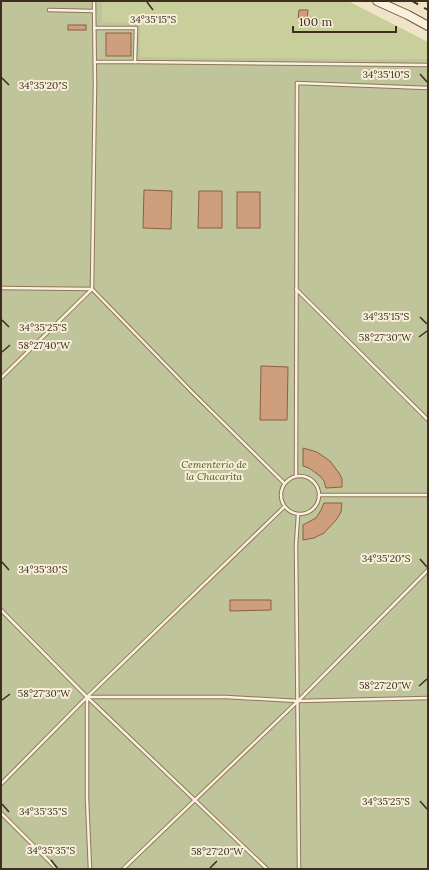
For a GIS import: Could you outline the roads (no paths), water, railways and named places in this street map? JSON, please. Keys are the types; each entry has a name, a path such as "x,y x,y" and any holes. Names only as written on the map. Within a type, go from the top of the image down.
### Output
{"main road":[{"path":"377,1 428,26"}],"lane":[{"path":"94,1 92,289 192,392 284,483"},
{"path":"49,10 94,11"},
{"path":"94,28 136,28 135,62"},
{"path":"94,62 428,65"},
{"path":"296,476 297,83 428,88"},
{"path":"1,288 92,289"},
{"path":"1,378 92,289"},
{"path":"296,289 428,420"},
{"path":"296,476 308,477 312,480 316,484 320,495 317,505 309,513 298,515 290,512 284,507 280,495 284,483 290,478 296,476"},
{"path":"320,495 428,495"},
{"path":"1,784 87,697 284,507"},
{"path":"298,515 296,544 299,869"},
{"path":"123,869 195,801 262,733 298,701 428,570"},
{"path":"1,610 87,697 266,869"},
{"path":"87,697 226,697 298,701 428,698"},
{"path":"87,697 87,799 90,869"},
{"path":"1,813 57,869"}],"railway":[{"path":"412,1 428,10"}],"park label":[{"name":"Cementerio de la Chacarita","path":"214,470"}]}
